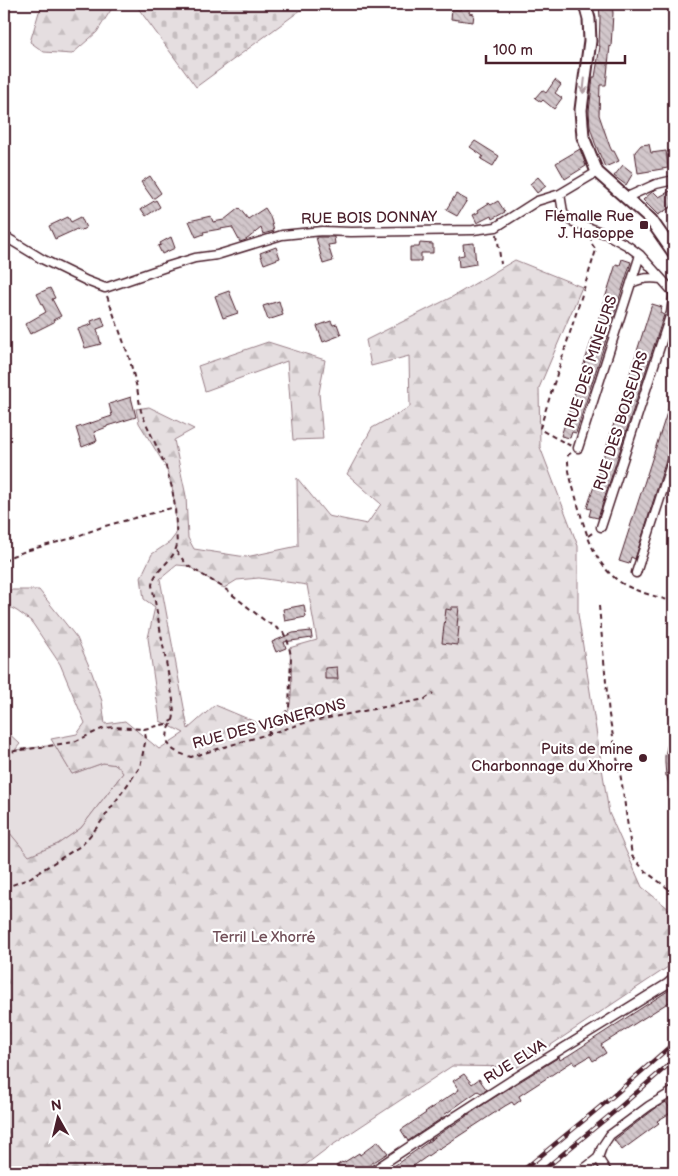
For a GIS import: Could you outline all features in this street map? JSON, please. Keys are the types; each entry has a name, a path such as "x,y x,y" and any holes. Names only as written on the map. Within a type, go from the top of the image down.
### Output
{"street":[{"path":"585,4 589,19 590,41 581,110 584,137 597,172 651,220 674,253"},
{"name":"RUE BOIS DONNAY","path":"105,288 195,258 217,255 282,235 322,231 473,230 496,227 537,201 560,194 597,172"},
{"path":"625,198 656,184 674,180"},
{"path":"560,194 563,212 566,217 571,221 616,239 640,255 674,293"},
{"path":"4,236 42,258 105,288"},
{"name":"RUE DES MINEURS","path":"578,448 640,255"},
{"name":"RUE DES MINEURS","path":"631,283 643,278 661,279"},
{"name":"RUE DES BOISEURS","path":"601,527 671,323 674,293"},
{"path":"636,574 674,455"},
{"name":"RUE ELVA","path":"371,1172 518,1076 674,978"},
{"path":"580,1172 598,1158 602,1147 610,1135 649,1106 674,1091"},
{"path":"598,1158 607,1172"}],"path":[{"path":"464,5 469,4"},
{"path":"496,227 501,264"},
{"path":"578,448 540,428 596,250 590,239 594,230"},
{"path":"4,754 74,742 104,728 144,729 166,724 174,719 173,700 152,586 156,573 172,558 176,550 175,508 172,488 166,467 143,416 129,357 105,288"},
{"path":"578,448 568,455 568,469 585,528 592,548 601,564 625,585 674,602"},
{"path":"4,562 12,556 106,526 175,508"},
{"path":"176,550 188,566 224,588 264,620 283,632 288,642 291,656 289,708 267,734"},
{"path":"599,606 609,715 622,784 632,856 645,871 674,893"},
{"name":"RUE DES VIGNERONS","path":"174,719 168,732 170,748 191,757 308,722 425,699 433,693"},
{"path":"4,888 28,879 82,845 98,826 140,767 146,738 144,729"}],"green space":[{"path":"45,4 114,5 97,32 72,54 44,52 30,42 39,12"},
{"path":"135,4 309,4 196,87"},
{"name":"Terril Le Xhorré","path":"515,260 582,287 539,388 540,447 578,546 578,614 609,813 642,887 674,913 674,963 518,1067 452,1066 325,1150 296,1172 4,1172 4,826 29,856 58,844 81,828 123,773 117,765 103,763 72,774 51,739 77,734 85,723 60,664 31,621 4,604 4,598 10,590 39,590 77,638 102,701 105,724 125,721 159,749 184,733 160,721 148,638 155,607 144,599 141,577 152,554 170,542 176,534 175,507 166,467 139,423 136,409 149,407 194,429 174,440 186,496 188,538 194,549 246,557 298,546 297,478 328,516 367,524 381,504 347,474 372,428 410,407 409,356 371,366 366,340 452,297","holes":["177,565 188,566 224,588 237,580 259,578 307,585 317,640 289,648 291,695 289,709 284,719 265,726 215,705 188,729 160,579"]},
{"path":"268,342 325,360 319,393 323,439 293,440 287,361 205,391 198,366"},
{"path":"4,729 20,744 15,750 55,745 72,774 103,763 117,765 123,773 81,828 58,844 29,857 4,826"}],"building":[{"path":"599,4 612,4 613,13 606,85 600,85 599,115 610,147 619,161 605,167 590,127 589,111 593,77 595,77 600,46"},
{"path":"461,7 470,9 469,13 474,14 473,22 451,19 452,9 460,10"},
{"path":"555,80 561,85 555,93 562,98 554,109 543,100 541,102 535,98 542,90 546,93"},
{"path":"475,141 499,156 493,166 481,159 483,156 470,147"},
{"path":"649,144 651,153 666,151 668,168 638,173 635,152 641,145"},
{"path":"580,149 586,166 565,179 556,163"},
{"path":"623,165 633,173 626,185 614,176"},
{"path":"150,176 161,193 153,199 141,182"},
{"path":"538,177 546,186 537,193 530,184"},
{"path":"674,189 674,205 658,215 643,200 653,191 659,197"},
{"path":"456,194 467,200 457,216 446,210"},
{"path":"156,200 160,207 146,216 141,209"},
{"path":"498,201 505,212 492,219 491,216 477,223 473,215 489,203 491,205"},
{"path":"239,208 248,219 265,208 270,216 274,231 263,234 261,228 246,240 240,242 232,227 203,232 204,234 196,237 189,221 211,216 213,222 224,220"},
{"path":"68,217 71,222 81,217 86,228 79,231 77,229 55,239 49,226"},
{"path":"171,237 175,248 162,254 158,246"},
{"path":"316,237 334,237 335,244 328,245 333,261 323,264"},
{"path":"420,243 433,244 433,253 421,253 421,261 410,261 410,247 419,247"},
{"path":"474,243 476,264 459,267 458,256 464,255 463,244"},
{"path":"276,247 280,258 264,264 260,253"},
{"path":"622,259 631,262 576,433 572,432 570,438 561,436 616,264 620,265"},
{"path":"50,288 55,298 52,299 61,316 53,320 54,322 30,334 25,324 46,312 37,294"},
{"path":"229,291 238,313 223,318 215,296"},
{"path":"279,301 283,315 268,320 263,306"},
{"path":"652,304 662,307 660,313 664,315 598,518 589,516 591,509 587,508"},
{"path":"102,317 105,326 97,329 101,344 85,348 78,329 92,324 91,321"},
{"path":"331,321 333,325 337,324 341,335 323,342 317,326"},
{"path":"673,394 674,435 635,559 631,557 629,564 619,561"},
{"path":"131,397 136,417 94,432 97,441 82,447 76,428 112,416 109,404"},
{"path":"304,605 306,617 285,621 283,609"},
{"path":"451,607 459,607 457,645 442,643 446,609 451,610"},
{"path":"311,631 312,638 284,642 286,648 276,652 272,642 293,633"},
{"path":"337,667 338,679 325,679 325,668"},
{"path":"671,729 674,729 674,750 671,764 673,764 674,771 674,792 671,793 666,776 665,756"},
{"path":"674,987 674,999 601,1045 606,1053 593,1061 590,1056 575,1065 573,1061 519,1096 521,1100 514,1105 512,1102 505,1106 439,1148 406,1172 394,1172 391,1168 487,1102 559,1057 560,1060 569,1055"},
{"path":"464,1074 472,1084 479,1079 487,1090 481,1093 478,1091 408,1141 401,1130 459,1090 453,1081"},
{"path":"666,1102 672,1112 657,1121 659,1123 622,1150 614,1140"},
{"path":"378,1141 388,1153 358,1172 340,1172 336,1166 359,1153 360,1155"}],"railway":[{"path":"521,1172 674,1043"},
{"path":"541,1172 674,1060"}],"place":[{"name":"Flémalle Rue J. Hasoppe","path":"644,225"},
{"name":"Puits de mine Charbonnage du Xhorre","path":"643,758"}]}
